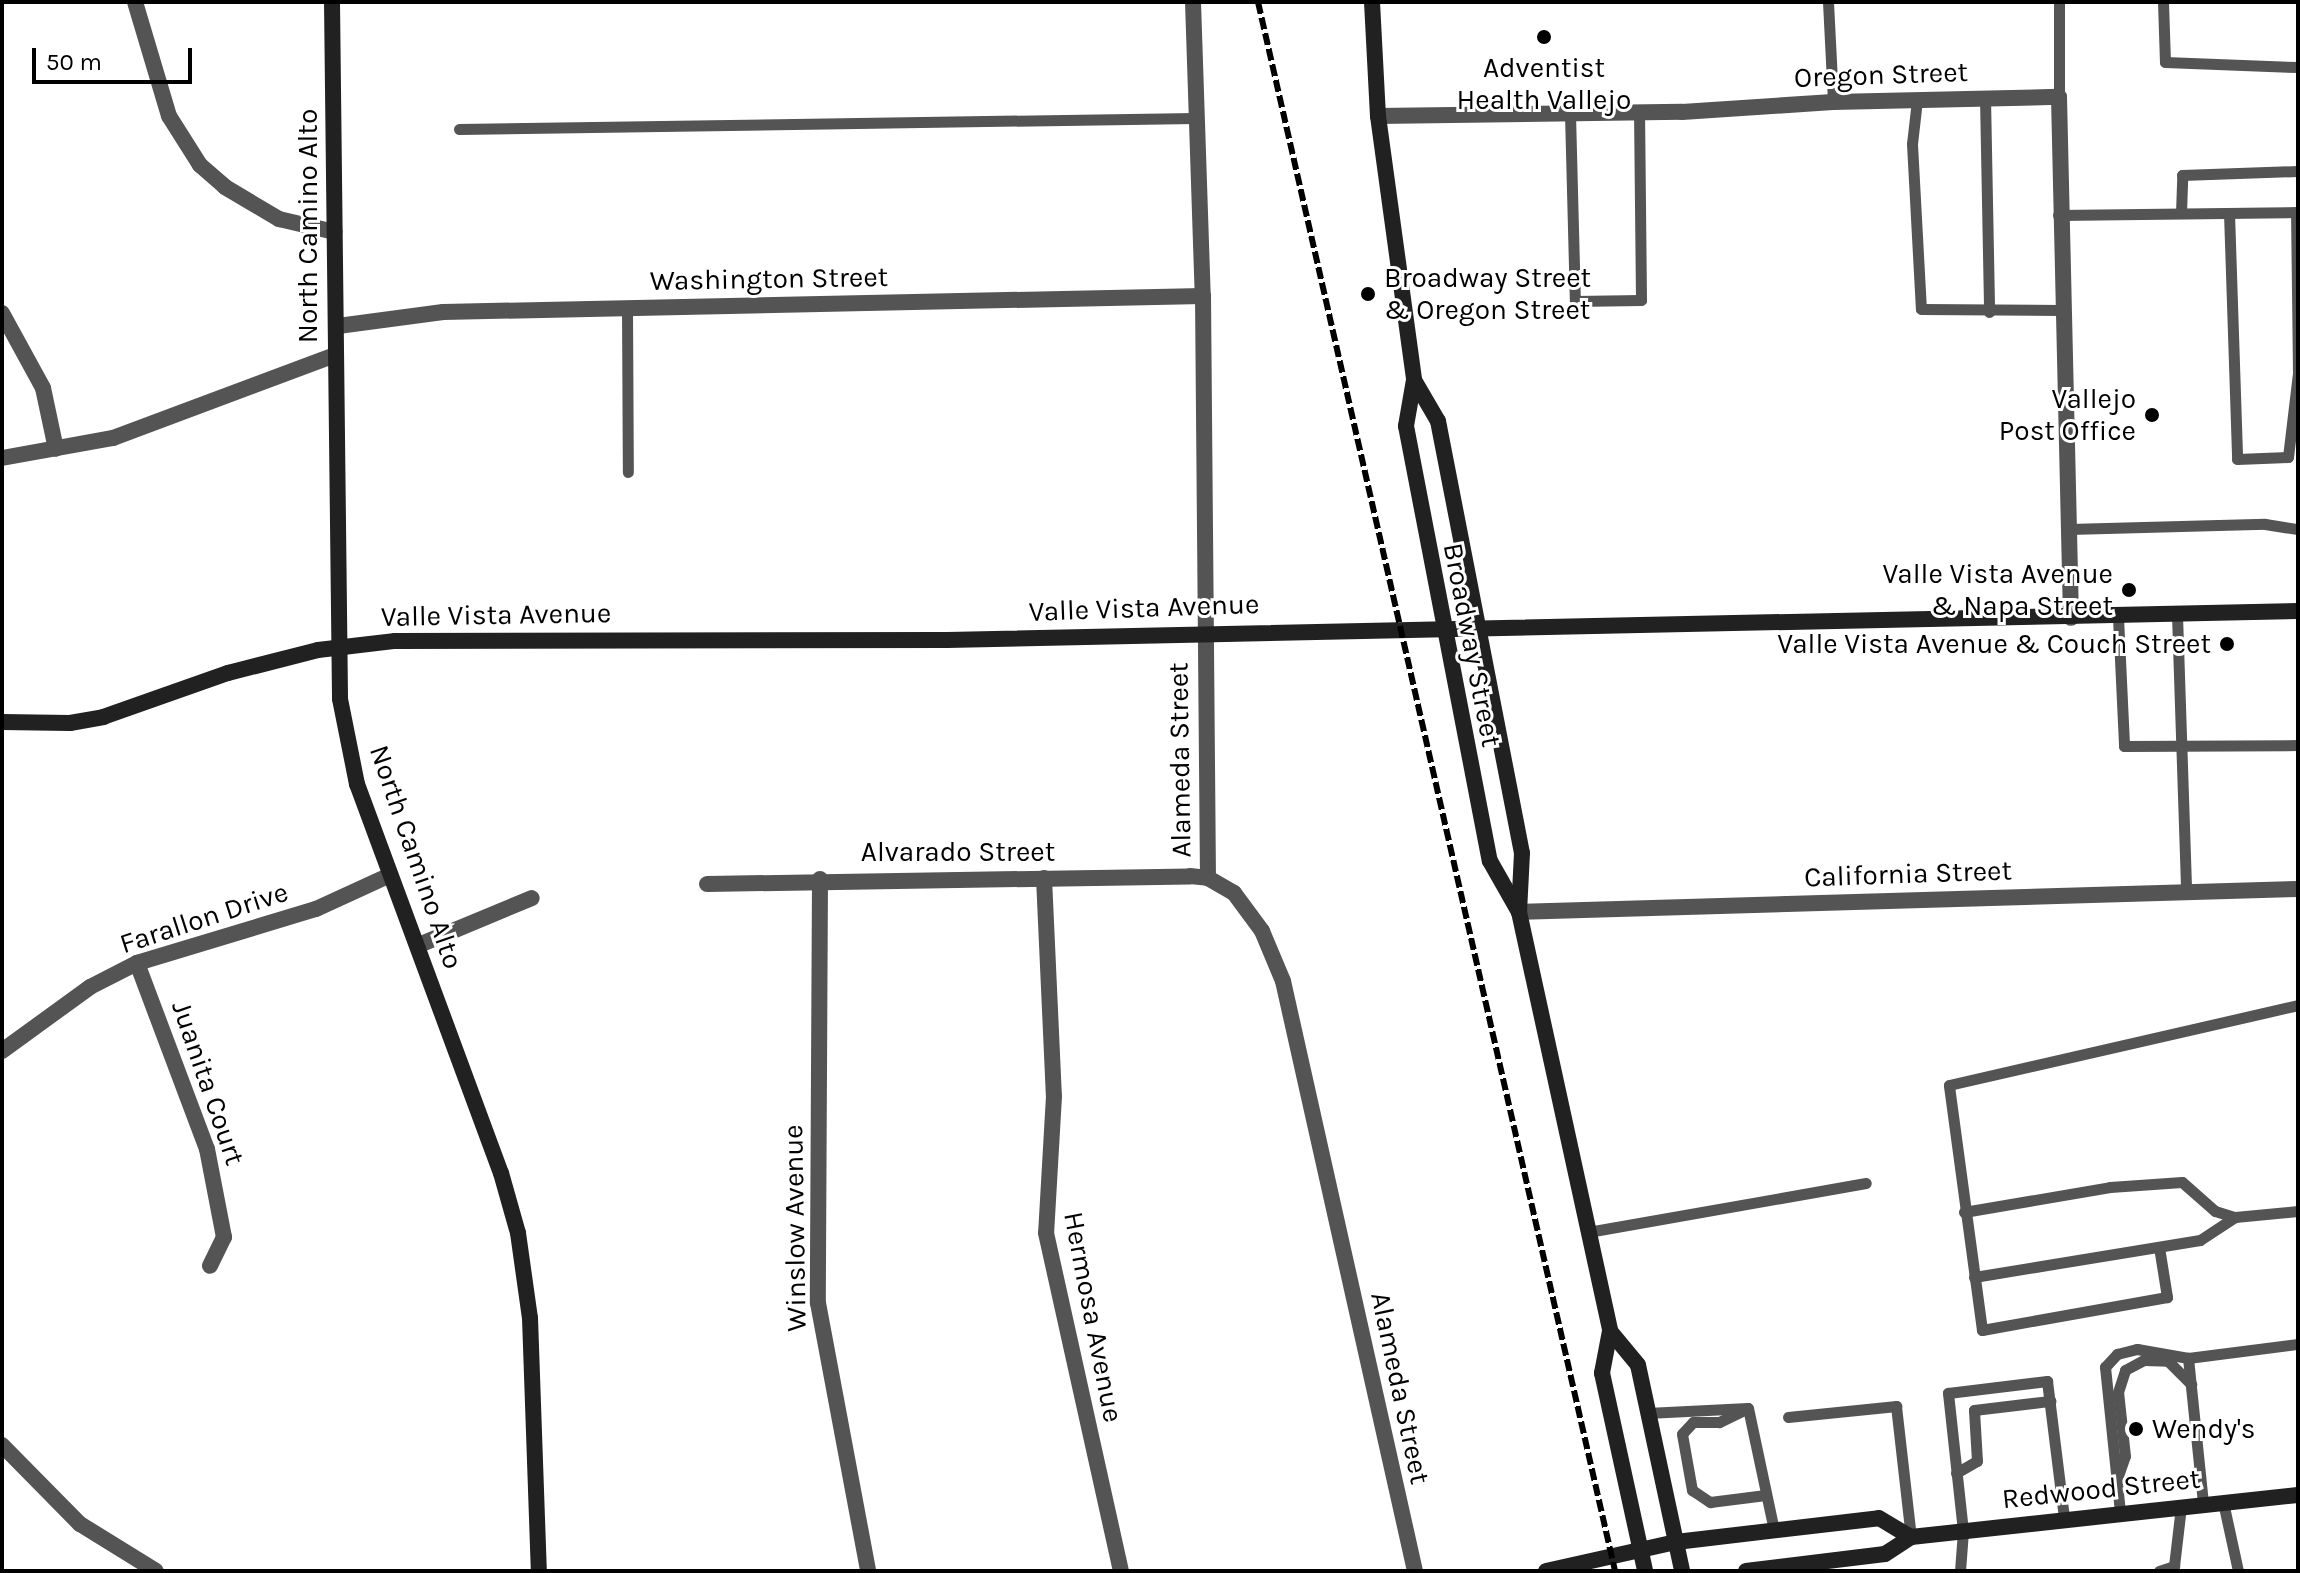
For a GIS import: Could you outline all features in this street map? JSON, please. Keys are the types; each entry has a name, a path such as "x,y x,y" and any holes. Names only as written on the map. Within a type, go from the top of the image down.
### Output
{"street":[{"path":"135,2 169,116 200,165 225,187 279,219 335,232"},
{"name":"North Camino Alto","path":"332,2 340,699 357,784 419,945 518,1233 530,1318 539,1571"},
{"name":"Alameda Street","path":"1193,2 1203,296 1208,878 1234,893 1262,931 1283,981 1415,1571"},
{"name":"Broadway Street","path":"1372,2 1378,116 1414,380 1406,426 1441,630 1490,861 1519,912"},
{"path":"2059,97 2058,215 2071,618"},
{"name":"Oregon Street","path":"1378,116 1639,113 1833,102 2059,97"},
{"name":"Washington Street","path":"338,326 443,312 1203,296"},
{"path":"2,313 43,388 56,449"},
{"path":"2,458 56,449 153,424 335,355"},
{"name":"Broadway Street","path":"1414,380 1438,421 1476,630 1522,853 1519,912 1610,1331 1602,1373 1645,1571"},
{"name":"Valle Vista Avenue","path":"2,722 70,723 103,717 228,673 339,647 426,640 947,640 1204,631 1476,630 2298,611"},
{"name":"Farallon Drive","path":"2,1051 90,987 137,963 316,909 390,875"},
{"name":"Hermosa Avenue","path":"1044,878 1054,1096 1046,1233 1121,1571"},
{"name":"Alvarado Street","path":"707,884 820,879 1208,878"},
{"name":"Winslow Avenue","path":"820,879 818,1303 868,1571"},
{"name":"California Street","path":"1519,912 2298,889"},
{"path":"419,945 532,898"},
{"name":"Juanita Court","path":"137,963 211,1164 224,1237 210,1266"},
{"name":"Broadway Street","path":"1610,1331 1638,1365 1682,1571"},
{"path":"2,1445 80,1524 156,1571"},
{"name":"Redwood Street","path":"1746,1571 1885,1554 1911,1537 2064,1517 2298,1495"},
{"path":"1546,1571 1676,1542 1879,1518 1911,1537"}],"lane":[{"path":"1828,2 1833,102"},
{"path":"2059,2 2059,97"},
{"path":"2163,2 2165,62 2298,67"},
{"path":"1985,97 1989,312"},
{"path":"1917,100 1912,144 1921,309 1989,312 2062,310"},
{"path":"1570,114 1575,301 1641,300 1639,113"},
{"path":"459,129 1195,118"},
{"path":"2181,213 2182,175 2298,171"},
{"path":"2058,215 2297,212 2298,373 2288,457 2237,459 2229,213"},
{"path":"627,308 628,472"},
{"path":"2069,529 2265,524 2298,529"},
{"path":"2177,615 2186,892"},
{"path":"2118,617 2124,746 2298,745"},
{"path":"2159,1247 2167,1297 1982,1330 1949,1085 2298,1005"},
{"path":"1964,1212 2110,1187 2182,1182 2215,1211 2235,1217 2298,1211"},
{"path":"1588,1232 1866,1183"},
{"path":"1974,1277 2200,1240 2235,1217"},
{"path":"2120,1512 2105,1367 2117,1354 2137,1349 2171,1351 2188,1358 2298,1344"},
{"path":"2188,1358 2203,1503"},
{"path":"2117,1478 2125,1456 2118,1392 2125,1370 2144,1360 2168,1361 2191,1384"},
{"path":"1960,1571 1963,1531 1948,1393 2047,1381 2064,1517"},
{"path":"1956,1473 1977,1461 1974,1410 2050,1401"},
{"path":"1788,1417 1896,1406 1911,1537"},
{"path":"1647,1413 1748,1408"},
{"path":"1748,1408 1774,1530"},
{"path":"1748,1408 1719,1422 1693,1422 1682,1434 1692,1490 1710,1502 1766,1495"},
{"path":"2223,1502 2238,1571"},
{"path":"2159,1571 2174,1566 2181,1506"}],"railway":[{"path":"1258,2 1615,1571"}],"place":[{"name":"Adventist Health Vallejo","path":"1544,37"},
{"name":"Broadway Street & Oregon Street","path":"1368,294"},
{"name":"Vallejo Post Office","path":"2152,415"},
{"name":"Valle Vista Avenue & Napa Street","path":"2129,590"},
{"name":"Valle Vista Avenue & Couch Street","path":"2227,644"},
{"name":"Wendy's","path":"2136,1429"}]}
